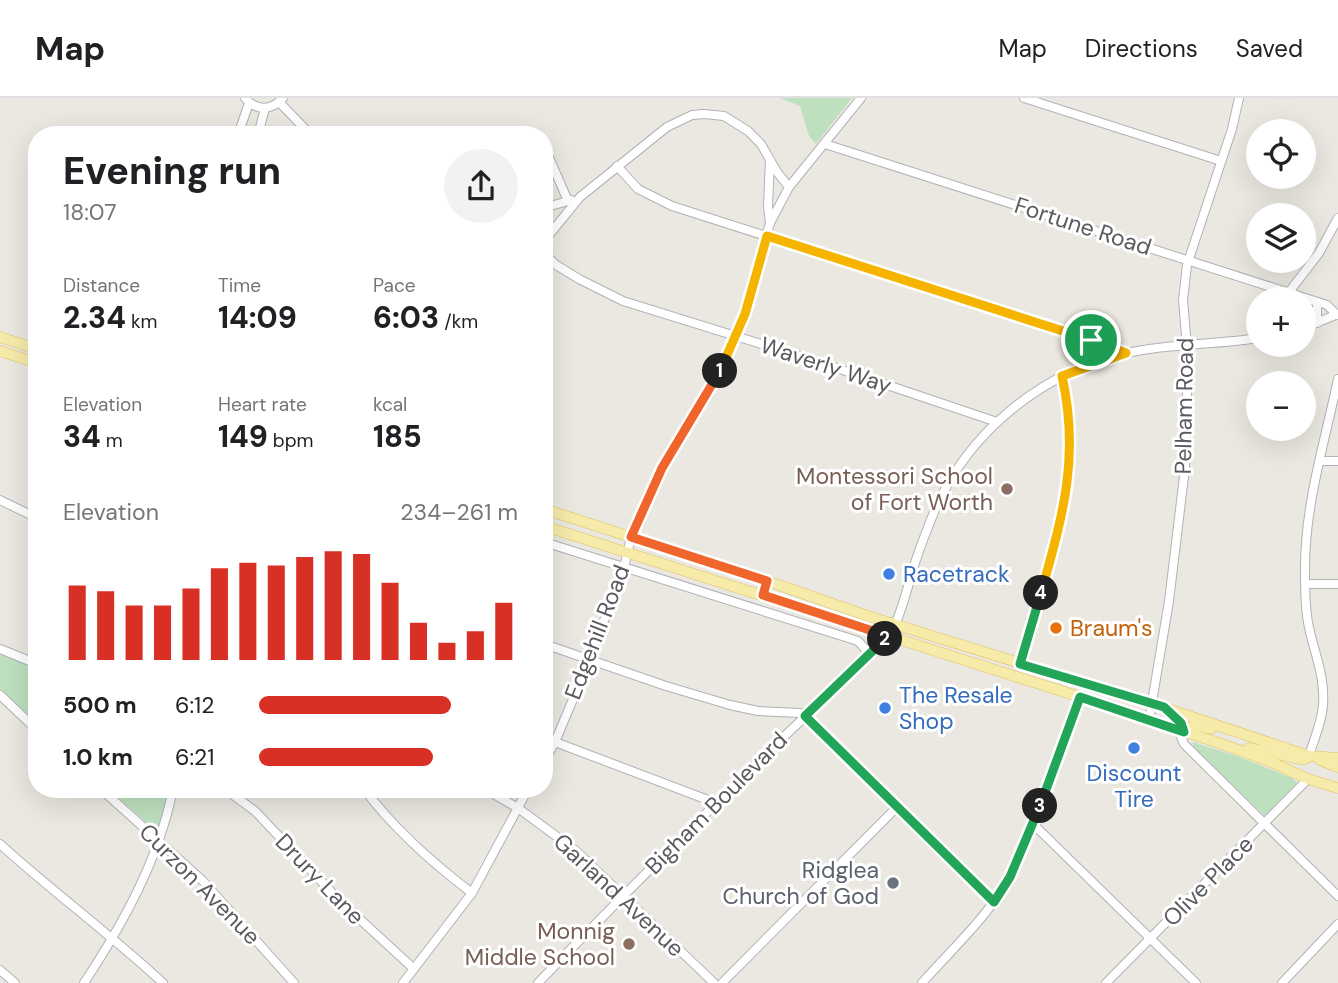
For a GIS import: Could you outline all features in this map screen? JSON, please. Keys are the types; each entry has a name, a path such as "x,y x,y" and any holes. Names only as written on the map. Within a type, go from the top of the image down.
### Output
{"main road":[{"path":"0,337 28,346"},
{"path":"0,351 28,360"},
{"path":"553,512 1020,664 1164,707 1338,767"},
{"path":"553,529 1225,745 1338,791"},
{"path":"763,595 767,581"},
{"path":"1017,676 1020,664"},
{"path":"1080,697 1084,683"},
{"path":"1164,707 1181,723 1184,732"},
{"path":"1184,732 1195,725 1231,735 1249,735"},
{"path":"1225,745 1300,759 1309,756 1338,758"}],"street":[{"name":"Edgehill Road","path":"553,745 624,568 631,537 658,476 710,391 737,337 770,223 789,187 861,98"},
{"path":"1024,98 1221,161"},
{"name":"Pelham Road","path":"1149,720 1169,601 1185,468 1186,345 1183,300 1188,261 1239,98"},
{"path":"240,126 247,100 265,108"},
{"path":"260,126 265,108 281,100 303,126"},
{"path":"553,230 580,197 667,127 681,119 704,114 724,116 748,131 761,144 789,187"},
{"name":"Fortune Road","path":"825,144 1273,287"},
{"path":"769,160 770,223"},
{"path":"617,166 638,189 653,198 1126,353"},
{"path":"553,167 568,201"},
{"path":"553,205 580,197"},
{"path":"1293,287 1318,253 1338,218"},
{"name":"Waverly Way","path":"553,262 579,279 623,301 997,422"},
{"name":"Fortune Road","path":"1317,302 1327,305 1337,315"},
{"path":"1317,302 1317,323 1337,315"},
{"name":"Bigham Boulevard","path":"538,983 623,895 888,636 895,624 917,554 942,497 956,471 997,422 1024,398 1062,376 1126,353 1246,339"},
{"path":"1020,664 1065,507 1070,471 1070,430 1062,376"},
{"path":"1309,756 1322,718 1324,702 1323,676 1310,633 1305,584 1307,527 1338,379"},
{"path":"1320,461 1338,461"},
{"path":"0,500 28,514"},
{"path":"553,545 858,641 870,654"},
{"path":"1305,584 1338,584"},
{"path":"553,647 730,705 758,711 800,713 994,902"},
{"path":"0,649 28,660"},
{"path":"0,695 28,721"},
{"path":"922,983 994,902 1010,877 1033,824 1080,697"},
{"path":"1184,732 1181,737 1184,744 1338,896"},
{"path":"555,742 716,803"},
{"name":"Olive Place","path":"1106,983 1308,779"},
{"name":"Curzon Avenue","path":"111,798 160,840 232,912 294,983"},
{"path":"84,983 142,880 160,840 171,798"},
{"name":"Drury Lane","path":"237,798 255,811 338,899 414,969"},
{"path":"372,798 429,860 472,893"},
{"name":"Garland Avenue","path":"501,798 575,850 714,983"},
{"path":"403,983 472,893 523,798"},
{"path":"722,983 897,807"},
{"path":"1033,824 1196,983"},
{"path":"0,844 163,983"},
{"path":"1282,983 1338,924"},
{"path":"0,970 15,983"}],"green space":[{"path":"780,98 852,98 816,144 809,136 800,106"},
{"path":"0,655 28,664 28,715 0,689"},
{"path":"1193,742 1237,756 1292,778 1297,783 1265,816 1193,747"},
{"path":"119,798 169,798 159,828 154,829"}],"place":[{"name":"Montessori School of Fort Worth","path":"1007,489"},
{"name":"Racetrack","path":"889,574"},
{"name":"Braum's","path":"1056,628"},
{"name":"The Resale Shop","path":"885,708"},
{"name":"Discount Tire","path":"1134,748"},
{"name":"Ridglea Church of God","path":"893,883"},
{"name":"Monnig Middle School","path":"629,944"}],"route":[{"path":"767,236 1091,340 1126,353 1062,376 1070,430 1070,471 1065,507 1020,664 1164,707 1181,723 1184,732 1080,697 1033,824 1010,877 994,902 805,716 888,636 763,595 767,581 631,537 658,476 710,391 737,337 767,236"}]}
